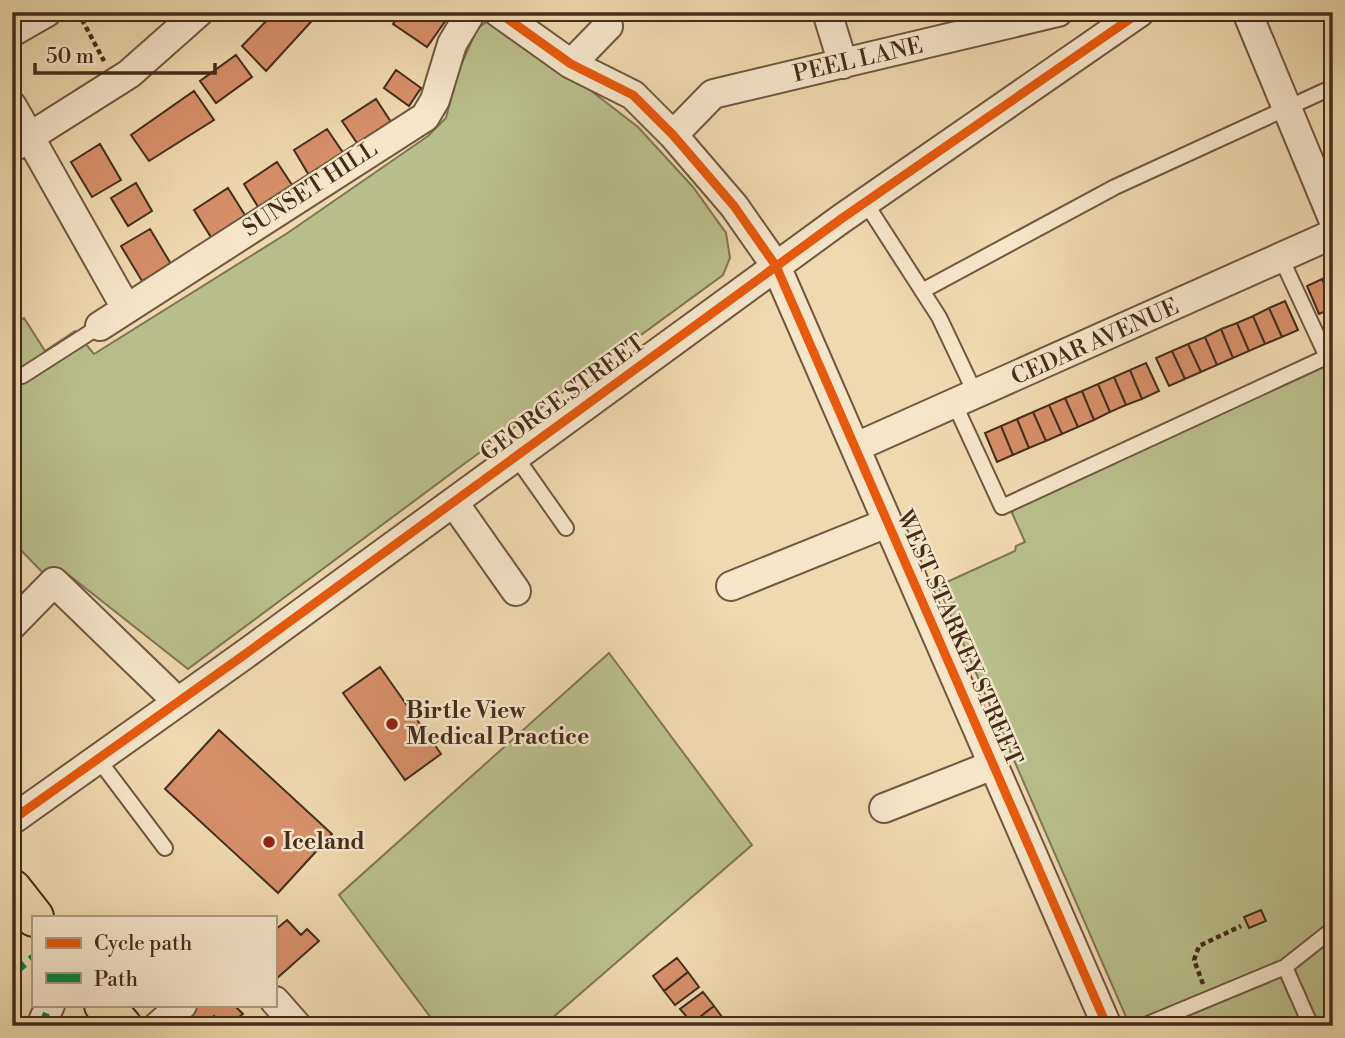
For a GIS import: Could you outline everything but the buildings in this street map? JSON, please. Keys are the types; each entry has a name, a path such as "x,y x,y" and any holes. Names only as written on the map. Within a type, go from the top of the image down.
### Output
{"highway":[{"path":"12,889 33,916"},
{"path":"105,1006 122,1026"}],"street":[{"path":"12,32 47,12"},
{"path":"21,142 129,74 199,12"},
{"name":"SUNSET HILL","path":"100,326 425,117 435,100 452,44 471,12"},
{"name":"WEST STARKEY STREET","path":"498,12 571,64 633,95 673,135 734,206 776,266 1107,1026"},
{"path":"571,64 608,26 604,12"},
{"path":"827,12 843,64"},
{"name":"PEEL LANE","path":"673,135 713,93 1058,12"},
{"name":"GEORGE STREET","path":"12,820 865,202 1140,12"},
{"path":"1247,12 1333,219"},
{"path":"12,106 21,142 126,308"},
{"name":"CEDAR AVENUE","path":"856,447 1333,234"},
{"path":"453,503 516,591"},
{"path":"731,586 887,523"},
{"path":"12,625 54,582 178,702"},
{"path":"884,808 993,765"},
{"path":"276,1002 297,1026"},
{"path":"41,1026 50,1006"},
{"path":"158,1026 181,1006"}],"lane":[{"path":"922,291 1115,187 1333,87"},
{"path":"865,202 939,317 1002,507 1330,355 1281,258"},
{"path":"22,376 100,326"},
{"path":"516,457 566,528"},
{"path":"98,759 165,848"},
{"path":"1143,1026 1285,967 1333,929"},
{"path":"1285,967 1311,1026"}],"path":[{"path":"78,12 116,82"},
{"path":"1209,999 1196,968 1196,952 1204,942 1241,926"}],"green space":[{"path":"494,16 638,127 693,187 726,233 730,258 723,275 188,669 65,572 45,575 12,541 12,326 24,318 45,351 75,331 94,354 286,234 428,136 446,118 458,72 477,29"},
{"path":"1333,360 1333,1026 1130,1026 938,586 1015,551 1016,546 1025,542 1012,513 1016,504"},
{"path":"609,653 752,845 543,1026 437,1026 339,895"}],"marked path":[{"path":"14,973 32,958"},
{"path":"41,1026 50,1006"}],"cycle path":[{"path":"498,12 571,64 633,95 673,135 734,206 776,266 1107,1026"},
{"path":"12,820 244,655 841,219 1140,12"}],"place":[{"name":"Birtle View Medical Practice","path":"392,724"},
{"name":"Iceland","path":"269,842"}]}
